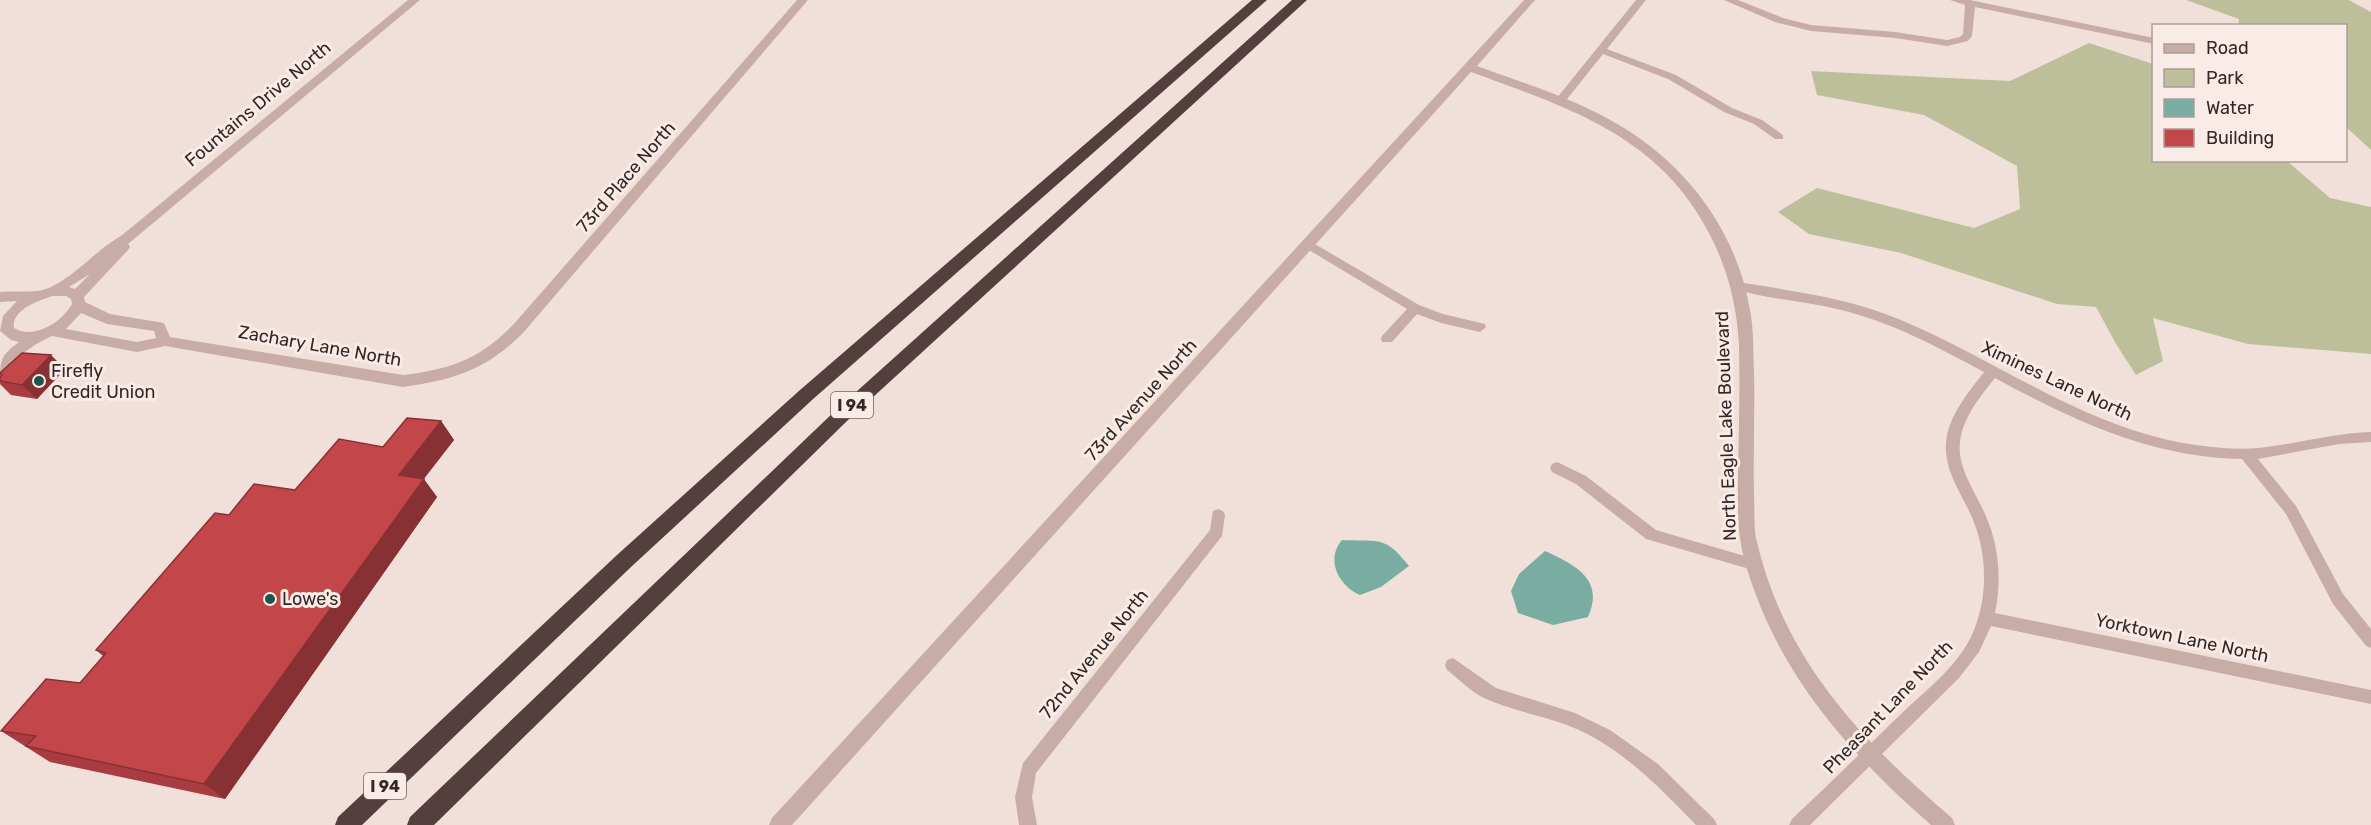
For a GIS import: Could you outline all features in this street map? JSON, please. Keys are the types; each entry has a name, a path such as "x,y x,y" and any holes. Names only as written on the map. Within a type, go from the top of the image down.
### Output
{"highway":[{"name":"I 94","path":"346,825 425,747 806,395 1260,0"},
{"name":"I 94","path":"418,825 842,414 1300,0"},
{"path":"338,825 425,747"}],"street":[{"name":"Fountains Drive North","path":"3,329 14,310 48,293 88,268 110,247 126,239 415,0"},
{"name":"73rd Place North","path":"467,366 500,347 518,329 803,0"},
{"name":"73rd Avenue North","path":"779,825 1530,0"},
{"path":"1560,101 1641,0"},
{"path":"1729,0 1802,27 1947,43 1964,39 1968,34 1970,3"},
{"path":"1955,0 2152,41"},
{"path":"1601,50 1672,77 1728,110 1758,122 1779,137"},
{"name":"North Eagle Lake Boulevard","path":"1469,68 1591,114 1646,146 1689,186 1718,233 1738,286 1745,336 1745,502 1753,564 1774,622 1797,665 1822,701 1869,757 1945,825"},
{"name":"Fountains Drive North","path":"51,331 71,318 78,300 121,250 126,239"},
{"path":"1308,244 1415,308 1441,318 1480,327"},
{"name":"Ximines Lane North","path":"1738,286 1817,299 1872,314 1907,328 2117,431 2176,447 2246,454 2333,440 2371,437"},
{"path":"0,297 64,291 78,300"},
{"name":"Zachary Lane North","path":"78,300 95,315 111,320 159,327 165,341"},
{"path":"1387,339 1415,308"},
{"path":"3,329 18,336 36,336 51,331"},
{"name":"Zachary Lane North","path":"51,331 136,347 165,341 403,381 442,376 467,366"},
{"path":"0,373 13,354 36,336"},
{"name":"Pheasant Lane North","path":"1798,825 1869,757 1962,662 1986,618 1991,589 1990,555 1983,526 1961,484 1953,448 1956,427 1965,409 1993,371"},
{"path":"2246,454 2291,510 2338,599 2371,641"},
{"path":"1557,468 1581,480 1651,535 1753,564"},
{"name":"72nd Avenue North","path":"1028,825 1023,812 1023,789 1029,769 1217,532 1218,515"},
{"name":"Yorktown Lane North","path":"1986,618 2371,697"},
{"path":"1453,665 1489,693 1555,712 1588,726 1620,744 1648,766 1708,825"}],"green space":[{"path":"2186,0 2349,0 2371,12 2371,150 2347,128 2347,24 2238,24 2239,19"},
{"path":"2089,43 2152,64 2152,162 2288,162 2330,198 2371,207 2371,354 2248,344 2153,318 2163,361 2136,375 2096,307 2057,304 1901,253 1809,234 1778,212 1817,188 1974,228 2020,209 2017,166 1924,115 1817,95 1811,71 2010,81"}],"water":[{"path":"1342,540 1386,544 1409,566 1381,587 1360,595 1346,585 1337,572 1335,556"},
{"path":"1545,551 1576,568 1590,583 1593,593 1588,617 1553,625 1518,613 1511,591 1519,574"}],"building":[{"path":"22,353 51,355 22,385 0,381 2,375 0,373"},
{"name":"Lowe's","path":"407,418 441,421 399,475 424,479 204,784 26,746 36,736 1,731 46,679 80,683 106,653 96,650 215,513 229,515 254,484 295,490 339,439 383,447"}],"place":[{"name":"Firefly Credit Union","path":"39,381"},
{"name":"Lowe's","path":"270,599"}]}
